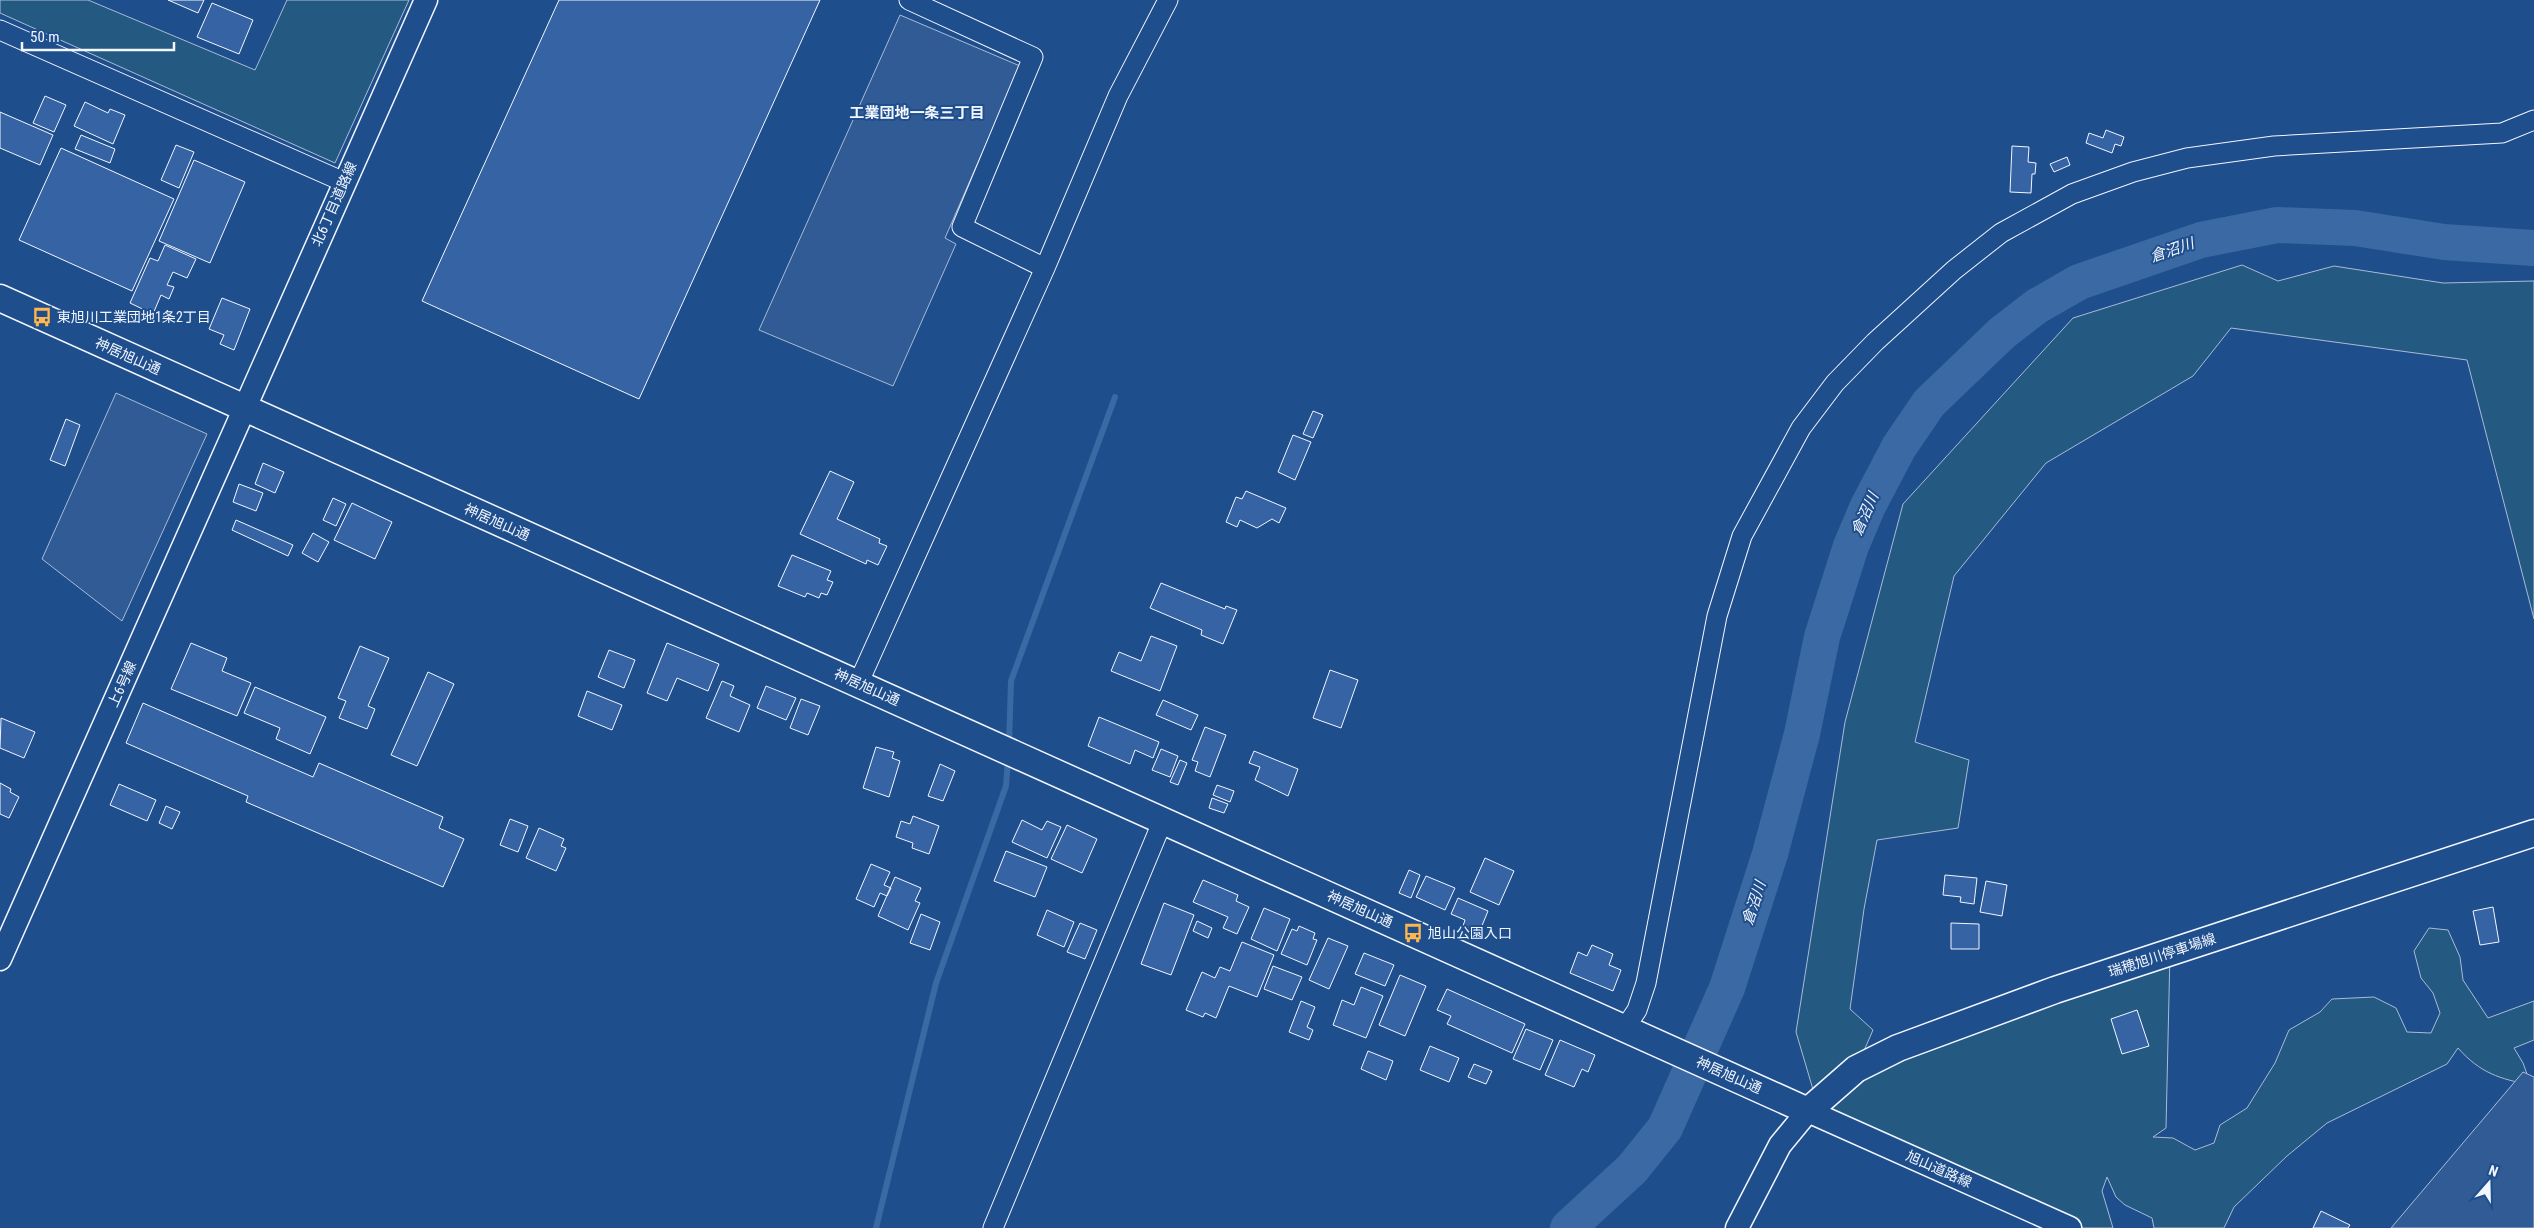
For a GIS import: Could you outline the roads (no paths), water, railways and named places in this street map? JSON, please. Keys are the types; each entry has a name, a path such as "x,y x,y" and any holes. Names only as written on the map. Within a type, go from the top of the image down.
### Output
{"main road":[{"name":"神居旭山通","path":"0,298 1808,1111"},
{"name":"瑞穂旭川停車場線","path":"1808,1111 1856,1070 1898,1048 2064,987 2534,833"}],"street":[{"name":"北6丁目道路線","path":"245,409 426,0"},
{"path":"909,0 1033,57 962,227 1045,268"},
{"path":"858,684 1045,268 1118,96 1168,0"},
{"path":"0,30 344,182"},
{"path":"1625,1028 1637,1010 1646,982 1717,616 1742,536 1801,428 1835,383 1875,342 1954,270 2001,233 2072,194 2133,172 2187,158 2274,146 2502,133 2534,120"},
{"name":"上6号線","path":"0,959 245,409"},
{"path":"993,1228 1163,820"},
{"path":"1737,1228 1780,1145 1808,1111"},
{"name":"旭山道路線","path":"1808,1111 2070,1228"}],"waterway":[{"name":"倉沼川","path":"1568,1228 1632,1169 1665,1128 1727,988 1770,854 1802,734 1822,637 1851,546 1868,506 1899,447 1929,403 2002,333 2037,306 2079,282 2201,240 2277,225 2355,228 2444,242 2534,248"},
{"path":"1009,744 1011,681 1115,397"},
{"path":"876,1228 936,983 1006,786 1008,759"}],"place":[{"name":"東旭川工業団地1条2丁目","path":"42,317"},
{"name":"旭山公園入口","path":"1413,933"}],"district":[{"name":"工業団地一条三丁目","path":"917,113"}]}
